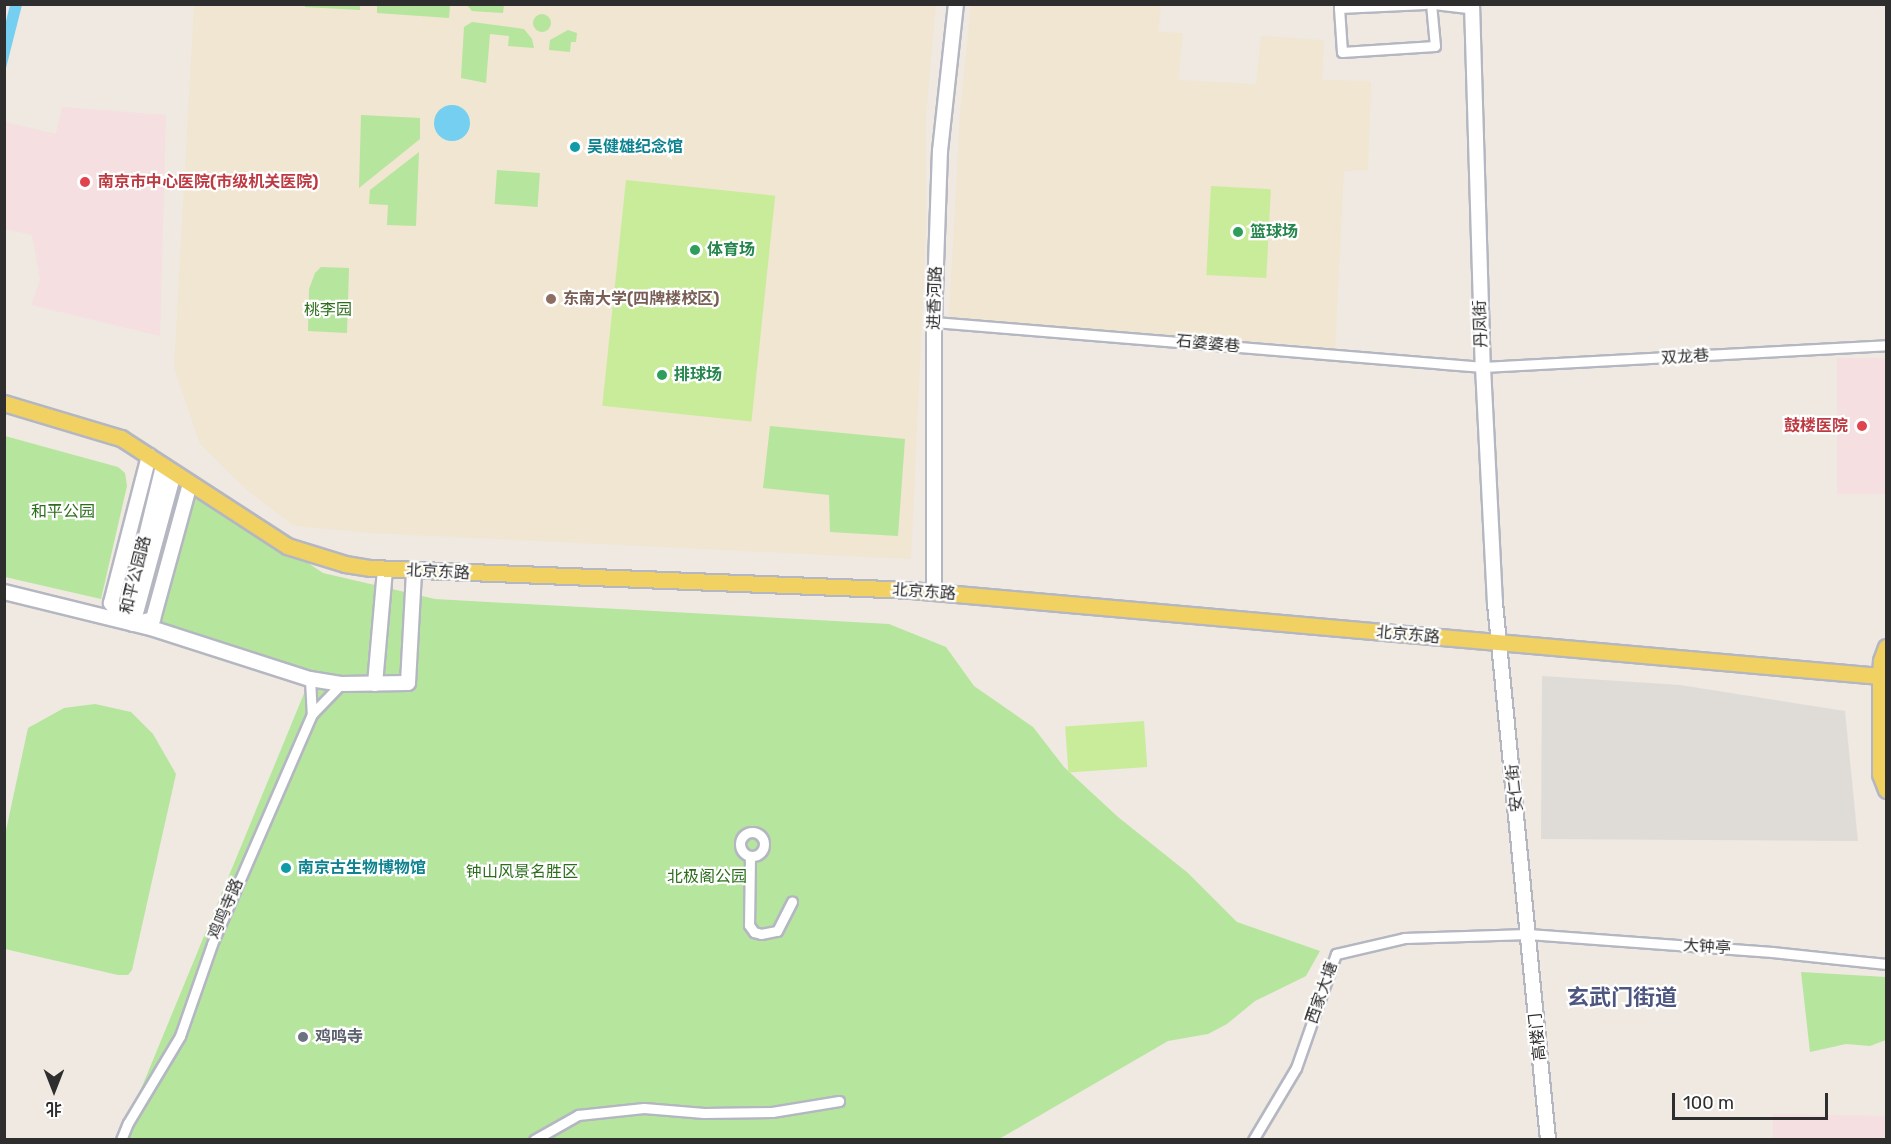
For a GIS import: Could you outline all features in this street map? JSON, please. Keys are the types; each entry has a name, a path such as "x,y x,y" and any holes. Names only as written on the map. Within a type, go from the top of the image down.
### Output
{"main road":[{"name":"北京东路","path":"4,403 121,438 286,546 345,564 414,571 934,592 1498,644 1880,676"},
{"path":"1887,647 1881,661 1880,676 1880,774 1887,790"}],"street":[{"name":"进香河路","path":"934,592 934,322 940,151 956,4"},
{"path":"1425,4 1339,6 1342,52 1435,46 1433,4 1472,7"},
{"name":"丹凤街","path":"1472,7 1483,367 1498,644"},
{"name":"石婆婆巷","path":"934,322 1483,367"},
{"name":"双龙巷","path":"1483,367 1887,345"},
{"name":"和平公园路","path":"129,622 111,603 149,456"},
{"name":"和平公园路","path":"129,622 169,469"},
{"name":"和平公园路","path":"129,622 153,619 190,484"},
{"path":"375,684 385,569"},
{"path":"4,592 129,622 310,679 341,684 408,683 414,571"},
{"name":"安仁街","path":"1498,644 1528,934"},
{"path":"310,679 312,714"},
{"name":"鸡鸣寺路","path":"121,1140 128,1123 180,1036 216,933 312,714 341,684"},
{"path":"750,856 749,925 754,932 761,934 777,931 792,902"},
{"name":"大钟亭","path":"1528,934 1761,951 1887,964"},
{"name":"西家大塘","path":"1253,1140 1296,1068 1336,954 1404,938 1528,934"},
{"name":"高楼门","path":"1528,934 1548,1140"},
{"path":"534,1140 578,1115 644,1108 704,1113 772,1112 839,1101"}],"shaded area":[{"name":"东南大学(四牌楼校区)","path":"194,5 936,5 926,116 926,230 911,559 371,533 294,526 247,490 200,444 174,368"},
{"path":"971,5 1161,5 1158,32 1183,33 1178,80 1256,84 1261,36 1324,40 1322,80 1371,81 1368,170 1344,171 1335,348 949,317 960,114"},
{"name":"南京市中心医院(市级机关医院)","path":"62,107 166,115 160,336 31,305 40,280 32,235 5,229 5,122 56,134"},
{"name":"鼓楼医院","path":"1837,358 1886,358 1886,494 1837,494"},
{"path":"1542,676 1680,685 1845,711 1858,841 1541,839"},
{"path":"1773,1114 1886,1116 1886,1140 1773,1139"}],"green space":[{"path":"305,4 360,5 360,10 305,7"},
{"path":"466,4 504,5 503,13 472,11"},
{"path":"377,5 450,5 449,18 377,13"},
{"path":"542,14 548,17 551,23 548,29 542,32 536,29 533,23 536,17"},
{"path":"472,22 524,29 532,39 534,48 508,46 509,36 490,34 486,83 461,78 464,27"},
{"path":"568,30 577,33 576,42 571,42 570,52 549,50 550,40"},
{"path":"361,115 420,118 420,139 359,188"},
{"path":"419,152 416,226 387,225 388,205 369,204 370,190"},
{"path":"497,170 540,173 538,207 495,204"},
{"name":"体育场","path":"626,180 775,196 751,421 602,406"},
{"name":"篮球场","path":"1211,186 1271,189 1266,278 1206,275"},
{"name":"桃李园","path":"321,267 349,268 347,333 308,331 309,289 315,273"},
{"path":"770,426 905,439 898,536 830,532 829,495 763,488"},
{"name":"和平公园","path":"5,436 118,467 125,473 127,486 101,599 5,577"},
{"name":"北极阁公园","path":"163,466 323,573 435,599 889,624 946,647 974,686 1033,727 1064,767 1118,817 1188,873 1237,922 1320,951 1306,976 1255,1001 1227,1024 1208,1034 1168,1041 999,1139 120,1140 310,679 133,624"},
{"path":"95,704 131,712 153,734 176,774 132,970 128,975 118,975 5,949 5,835 28,728 64,708"},
{"path":"1144,721 1147,767 1068,772 1065,727"},
{"path":"1801,972 1886,977 1886,1040 1870,1046 1846,1044 1810,1052"}],"water":[{"path":"10,5 22,5 5,72 5,25"},
{"path":"452,105 464,111 470,123 464,135 452,141 440,135 434,123 440,111"}],"place":[{"name":"吴健雄纪念馆","path":"575,147"},
{"name":"南京市中心医院(市级机关医院)","path":"85,182"},
{"name":"篮球场","path":"1238,232"},
{"name":"体育场","path":"695,250"},
{"name":"东南大学(四牌楼校区)","path":"551,299"},
{"name":"排球场","path":"662,375"},
{"name":"鼓楼医院","path":"1862,426"},
{"name":"南京古生物博物馆","path":"286,868"},
{"name":"鸡鸣寺","path":"303,1037"}],"district":[{"name":"玄武门街道","path":"1622,998"}],"park label":[{"name":"钟山风景名胜区","path":"522,872"}]}
